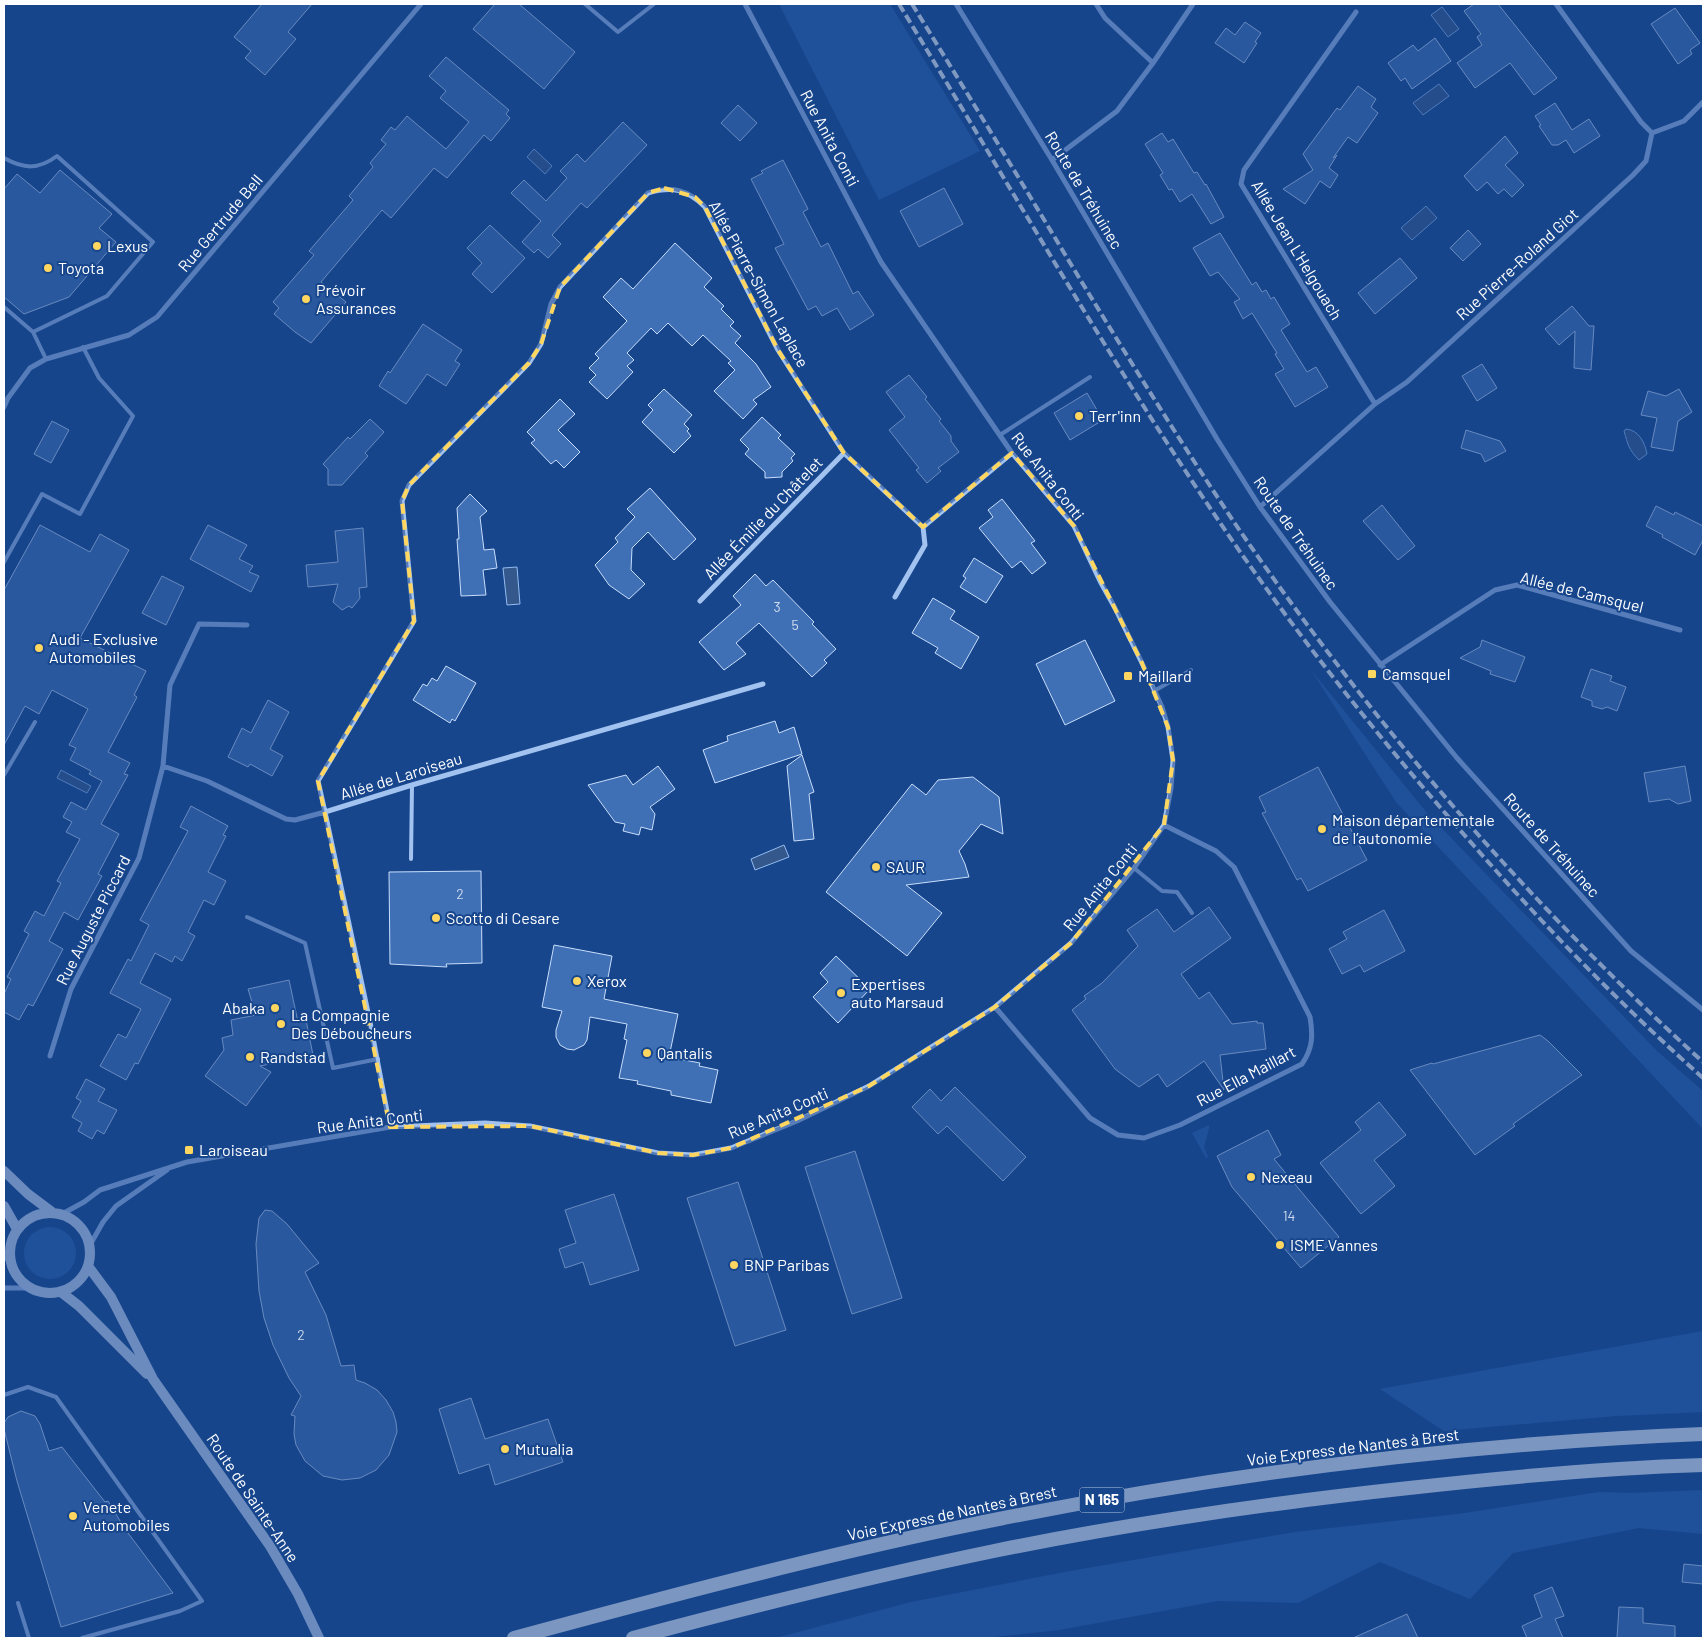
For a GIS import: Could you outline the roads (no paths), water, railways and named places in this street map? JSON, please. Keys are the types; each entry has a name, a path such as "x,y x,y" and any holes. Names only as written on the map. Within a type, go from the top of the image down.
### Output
{"highway":[{"name":"Voie Express de Nantes à Brest","path":"514,1638 730,1581 869,1547 949,1529 1114,1498 1338,1464 1552,1443 1703,1434"},
{"name":"N 165","path":"633,1638 819,1590 917,1568 1004,1549 1143,1524 1268,1505 1458,1482 1703,1465"}],"main road":[{"path":"4,1171 22,1189 57,1213 71,1218 80,1226 90,1245 88,1266 82,1278 61,1292 50,1294 29,1288 19,1280 6,1258 16,1229 26,1219 38,1214 57,1213"},
{"path":"4,1206 16,1229"},
{"name":"Route de Sainte-Anne","path":"88,1266 111,1297 152,1379 270,1546 298,1594 319,1638"},
{"name":"Route de Sainte-Anne","path":"61,1292 79,1306 152,1379"}],"street":[{"name":"Rue Gertrude Bell","path":"4,407 8,398 30,368 46,359 129,335 156,317 421,4"},
{"name":"Rue Anita Conti","path":"57,1213 84,1202 100,1190 187,1162 390,1127 485,1123 530,1126 658,1153 693,1155 731,1148 797,1121 869,1086 995,1007 1071,942 1134,868 1164,825 1171,788 1173,760 1168,727 1154,691 1074,526 1012,453 881,262 746,4"},
{"name":"Route de Tréhuinec","path":"956,4 1052,160 1216,439 1260,506 1330,602 1380,666 1457,758 1631,951 1703,1010"},
{"path":"1096,4 1105,18 1153,63"},
{"path":"1052,160 1117,110 1153,63 1193,4"},
{"path":"1556,4 1641,122 1652,133 1684,120 1703,102"},
{"name":"Allée Jean L'Helgouach","path":"1356,12 1244,170 1241,184 1375,404"},
{"name":"Rue Pierre-Roland Giot","path":"1260,506 1375,404 1407,382 1634,175 1646,161 1652,133"},
{"name":"Allée Pierre-Simon Laplace","path":"325,812 318,781 414,621 402,502 409,485 529,363 541,344 551,304 560,288 648,193 664,188 680,190 695,197 705,207 778,350 844,453 923,527"},
{"name":"Allée Émilie du Châtelet","path":"700,601 844,453"},
{"path":"895,598 925,545 923,527 1012,453"},
{"name":"Allée de Camsquel","path":"1380,666 1495,590 1517,585 1680,630"},
{"name":"Rue Auguste Piccard","path":"50,1056 71,989 139,858 163,766 170,685 199,624 247,625"},
{"name":"Allée de Laroiseau","path":"390,1127 378,1059 325,812 412,785 763,684"},
{"path":"163,766 207,781 286,819 296,820 325,812"},
{"name":"Rue Ella Maillart","path":"995,1007 1090,1118 1118,1136 1144,1138 1180,1125 1302,1064 1309,1055 1312,1045 1310,1017 1234,867 1216,851 1164,825"},
{"name":"Rue Anita Conti","path":"90,1245 103,1222 116,1206 171,1167"},
{"path":"4,1288 29,1288"}],"lane":[{"path":"584,4 618,32 654,4"},
{"path":"4,158 32,167 42,166 56,156 153,242 107,296 33,332"},
{"path":"4,307 33,332 46,359"},
{"path":"4,562 42,494 80,514 133,416 99,378 83,348"},
{"path":"1000,435 1090,377"},
{"path":"1154,691 1191,670"},
{"path":"4,775 35,722"},
{"path":"411,859 412,785"},
{"path":"1134,868 1162,891 1177,892 1192,913"},
{"path":"247,917 305,944 333,1068 378,1059"},
{"path":"4,1395 28,1387 56,1397 202,1601 180,1612 82,1638"},
{"path":"18,1603 29,1638"}],"railway":[{"path":"899,4 1100,337 1227,533 1285,614 1377,733 1502,877 1614,995 1703,1078"},
{"path":"912,4 1092,299 1194,461 1236,525 1341,670 1454,807 1513,874 1638,1001 1703,1062"}],"place":[{"name":"Lexus","path":"97,246"},
{"name":"Toyota","path":"48,268"},
{"name":"Prévoir Assurances","path":"306,299"},
{"name":"Terr'inn","path":"1079,416"},
{"name":"Audi - Exclusive Automobiles","path":"39,648"},
{"name":"Camsquel","path":"1372,674"},
{"name":"Maillard","path":"1128,676"},
{"name":"Maison départementale de l’autonomie","path":"1322,829"},
{"name":"SAUR","path":"876,867"},
{"name":"Scotto di Cesare","path":"436,918"},
{"name":"Xerox","path":"577,981"},
{"name":"Expertises auto Marsaud","path":"841,993"},
{"name":"Abaka","path":"275,1008"},
{"name":"La Compagnie Des Déboucheurs","path":"281,1024"},
{"name":"Qantalis","path":"647,1053"},
{"name":"Randstad","path":"250,1057"},
{"name":"Laroiseau","path":"189,1150"},
{"name":"Nexeau","path":"1251,1177"},
{"name":"ISME Vannes","path":"1280,1245"},
{"name":"BNP Paribas","path":"734,1265"},
{"name":"Mutualia","path":"505,1449"},
{"name":"Venete Automobiles","path":"73,1516"}]}
